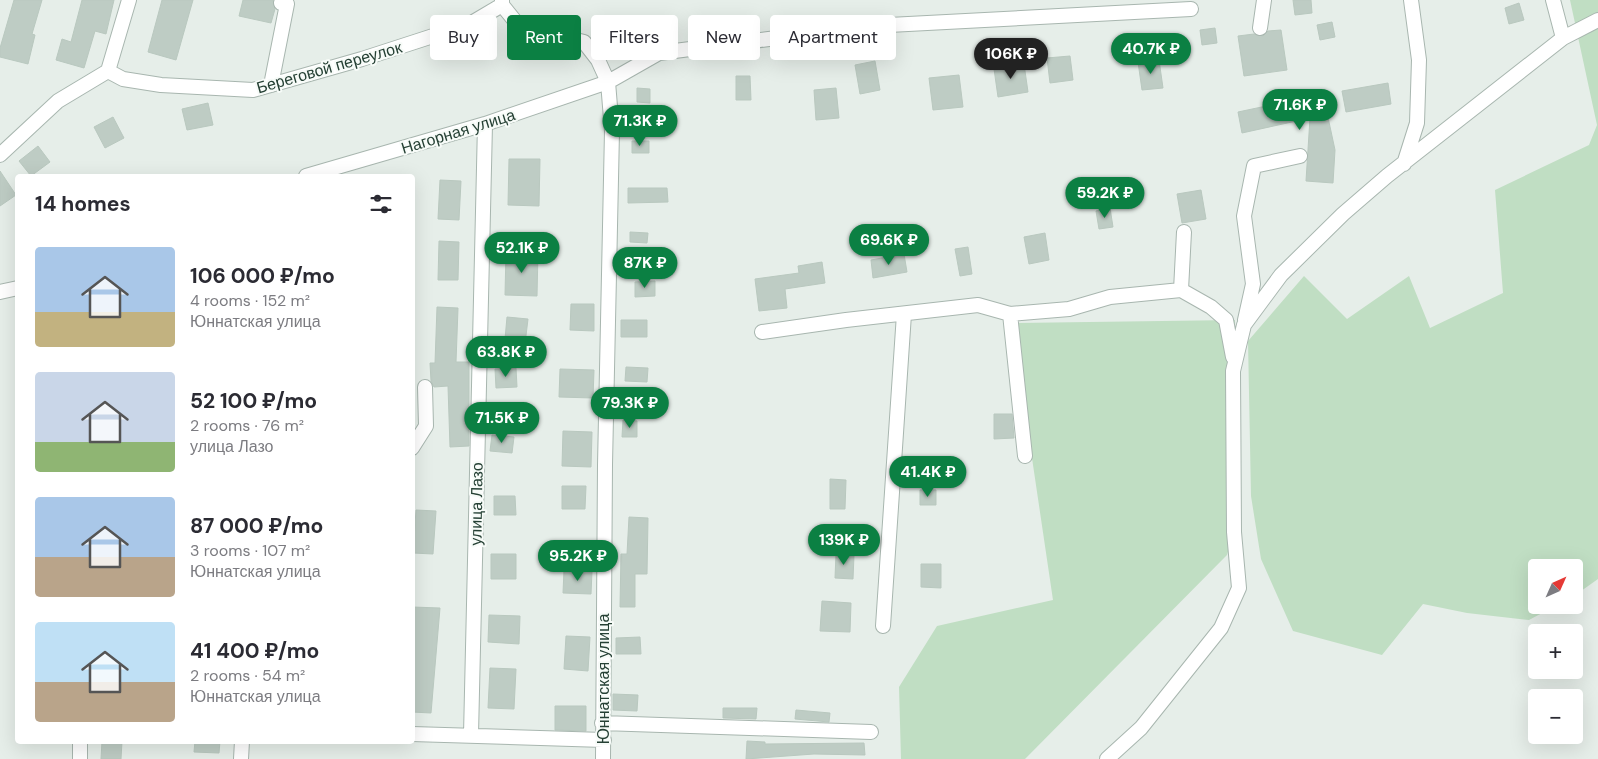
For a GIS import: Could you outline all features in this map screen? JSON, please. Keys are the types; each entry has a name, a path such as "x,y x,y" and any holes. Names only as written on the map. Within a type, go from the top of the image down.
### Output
{"street":[{"path":"0,155 58,101 108,71 129,0"},
{"path":"1260,28 1264,0"},
{"path":"1404,164 1417,123 1419,60 1411,0"},
{"path":"1553,0 1563,38"},
{"path":"502,2 520,26 584,42 598,60 608,82 659,54 870,26 1191,9"},
{"name":"Береговой переулок","path":"108,71 123,79 161,85 254,90 470,24 502,2"},
{"path":"271,85 287,4 281,3"},
{"path":"1244,325 1281,274 1343,214 1563,38 1598,20"},
{"name":"Нагорная улица","path":"313,174 485,124 608,82"},
{"name":"Юннатская улица","path":"603,759 604,740 602,723 612,131 608,82"},
{"name":"улица Лазо","path":"471,734 485,124"},
{"path":"1234,363 1253,284 1244,216 1254,166 1300,156"},
{"path":"1181,290 1184,232"},
{"path":"0,292 15,289"},
{"path":"762,332 978,305 1010,314 1069,308 1110,297 1181,290 1212,307 1226,320 1234,363 1234,532 1239,588 1221,628 1141,728 1107,759"},
{"path":"883,626 904,314"},
{"path":"1010,314 1025,456"},
{"path":"415,443 426,426 425,387"},
{"path":"602,723 871,732"},
{"path":"415,734 471,734 604,740"},
{"path":"80,744 80,759"},
{"path":"241,759 242,744"}],"green space":[{"path":"1570,0 1598,0 1598,579 1583,590 1583,559 1528,559 1528,614 1540,614 1529,620 1467,613 1423,604 1382,655 1293,631 1261,559 1251,496 1248,341 1304,276 1347,319 1409,276 1430,328 1503,293 1495,190 1589,145 1597,125"},
{"path":"1235,320 1234,532 1227,555 1025,759 901,759 899,687 937,626 1053,600 1012,323"}],"building":[{"path":"14,0 42,0 32,34 35,35 28,64 0,57 0,48"},
{"path":"82,0 114,0 106,34 95,31 84,68 56,60 62,39 71,42"},
{"path":"162,0 193,0 176,60 148,52"},
{"path":"243,0 273,0 275,9 271,23 239,16"},
{"path":"1293,0 1311,0 1312,13 1295,15"},
{"path":"1519,3 1524,20 1509,24 1505,8"},
{"path":"1332,22 1335,37 1320,40 1317,25"},
{"path":"1215,28 1217,43 1202,45 1200,30"},
{"path":"1281,30 1287,70 1244,76 1238,36 1254,34 1263,36 1268,31"},
{"path":"1070,56 1073,80 1050,83 1047,58"},
{"path":"1159,60 1163,88 1142,90 1138,62"},
{"path":"875,61 880,90 860,94 855,65"},
{"path":"1024,64 1028,92 998,97 994,69"},
{"path":"959,75 963,107 933,110 929,78"},
{"path":"736,76 750,76 751,100 736,100"},
{"path":"1388,83 1391,104 1346,112 1342,91"},
{"path":"637,88 650,89 650,103 637,102"},
{"path":"836,88 839,118 816,120 814,90"},
{"path":"1323,94 1335,150 1333,183 1306,181 1310,118 1242,133 1238,112"},
{"path":"208,103 213,125 187,130 182,109"},
{"path":"113,117 124,138 105,148 94,127"},
{"path":"632,141 649,141 649,153 632,153"},
{"path":"38,146 50,162 34,174 29,174 19,161"},
{"path":"509,159 540,159 539,206 508,205"},
{"path":"0,171 15,196 0,206"},
{"path":"440,180 461,181 459,220 438,219"},
{"path":"628,188 667,188 668,202 628,203"},
{"path":"1201,190 1206,219 1182,223 1177,194"},
{"path":"1110,208 1113,227 1099,229 1096,211"},
{"path":"630,232 648,233 647,243 630,242"},
{"path":"1045,233 1049,260 1029,264 1024,237"},
{"path":"439,241 459,242 458,280 438,280"},
{"path":"968,247 972,274 960,276 955,249"},
{"path":"506,252 538,252 537,296 505,295"},
{"path":"904,254 907,272 873,278 871,260"},
{"path":"822,262 825,283 785,289 787,308 759,311 755,279 799,273 798,266"},
{"path":"655,281 655,296 635,297 635,282"},
{"path":"571,304 594,304 594,331 570,330"},
{"path":"437,307 458,308 456,362 469,362 469,446 450,447 448,386 434,387 431,381 430,363 435,363"},
{"path":"507,317 528,319 524,352 504,350"},
{"path":"621,320 647,320 647,337 621,337"},
{"path":"626,367 648,368 647,382 625,381"},
{"path":"516,368 517,387 496,388 495,369"},
{"path":"560,369 594,370 593,398 559,397"},
{"path":"994,414 1012,414 1014,438 994,439"},
{"path":"623,420 637,421 637,437 622,437"},
{"path":"563,431 592,432 591,467 562,466"},
{"path":"492,435 514,437 512,453 490,451"},
{"path":"830,479 846,480 845,509 830,509"},
{"path":"562,486 586,486 585,509 562,509"},
{"path":"920,490 936,490 936,505 920,505"},
{"path":"494,496 515,496 516,515 494,515"},
{"path":"416,510 436,511 433,554 415,553"},
{"path":"629,517 648,518 647,574 635,574 635,607 620,607 621,554 627,554"},
{"path":"491,554 516,554 516,579 491,579"},
{"path":"836,554 854,555 853,579 835,578"},
{"path":"921,564 941,564 941,588 921,587"},
{"path":"564,570 592,571 591,594 563,593"},
{"path":"822,601 851,603 850,632 820,631"},
{"path":"415,607 440,608 431,713 415,712"},
{"path":"489,615 520,616 519,644 488,642"},
{"path":"566,636 590,637 588,671 564,669"},
{"path":"640,637 641,654 616,654 616,638"},
{"path":"490,668 516,669 514,709 488,708"},
{"path":"613,694 638,695 637,711 613,710"},
{"path":"555,706 586,706 586,731 555,730"},
{"path":"723,708 757,708 756,719 723,718"},
{"path":"796,710 830,713 829,722 795,719"},
{"path":"747,741 765,742 765,744 864,743 865,755 814,754 746,759"},
{"path":"102,744 122,744 121,759 101,759"},
{"path":"195,744 220,744 219,753 194,752"}]}
